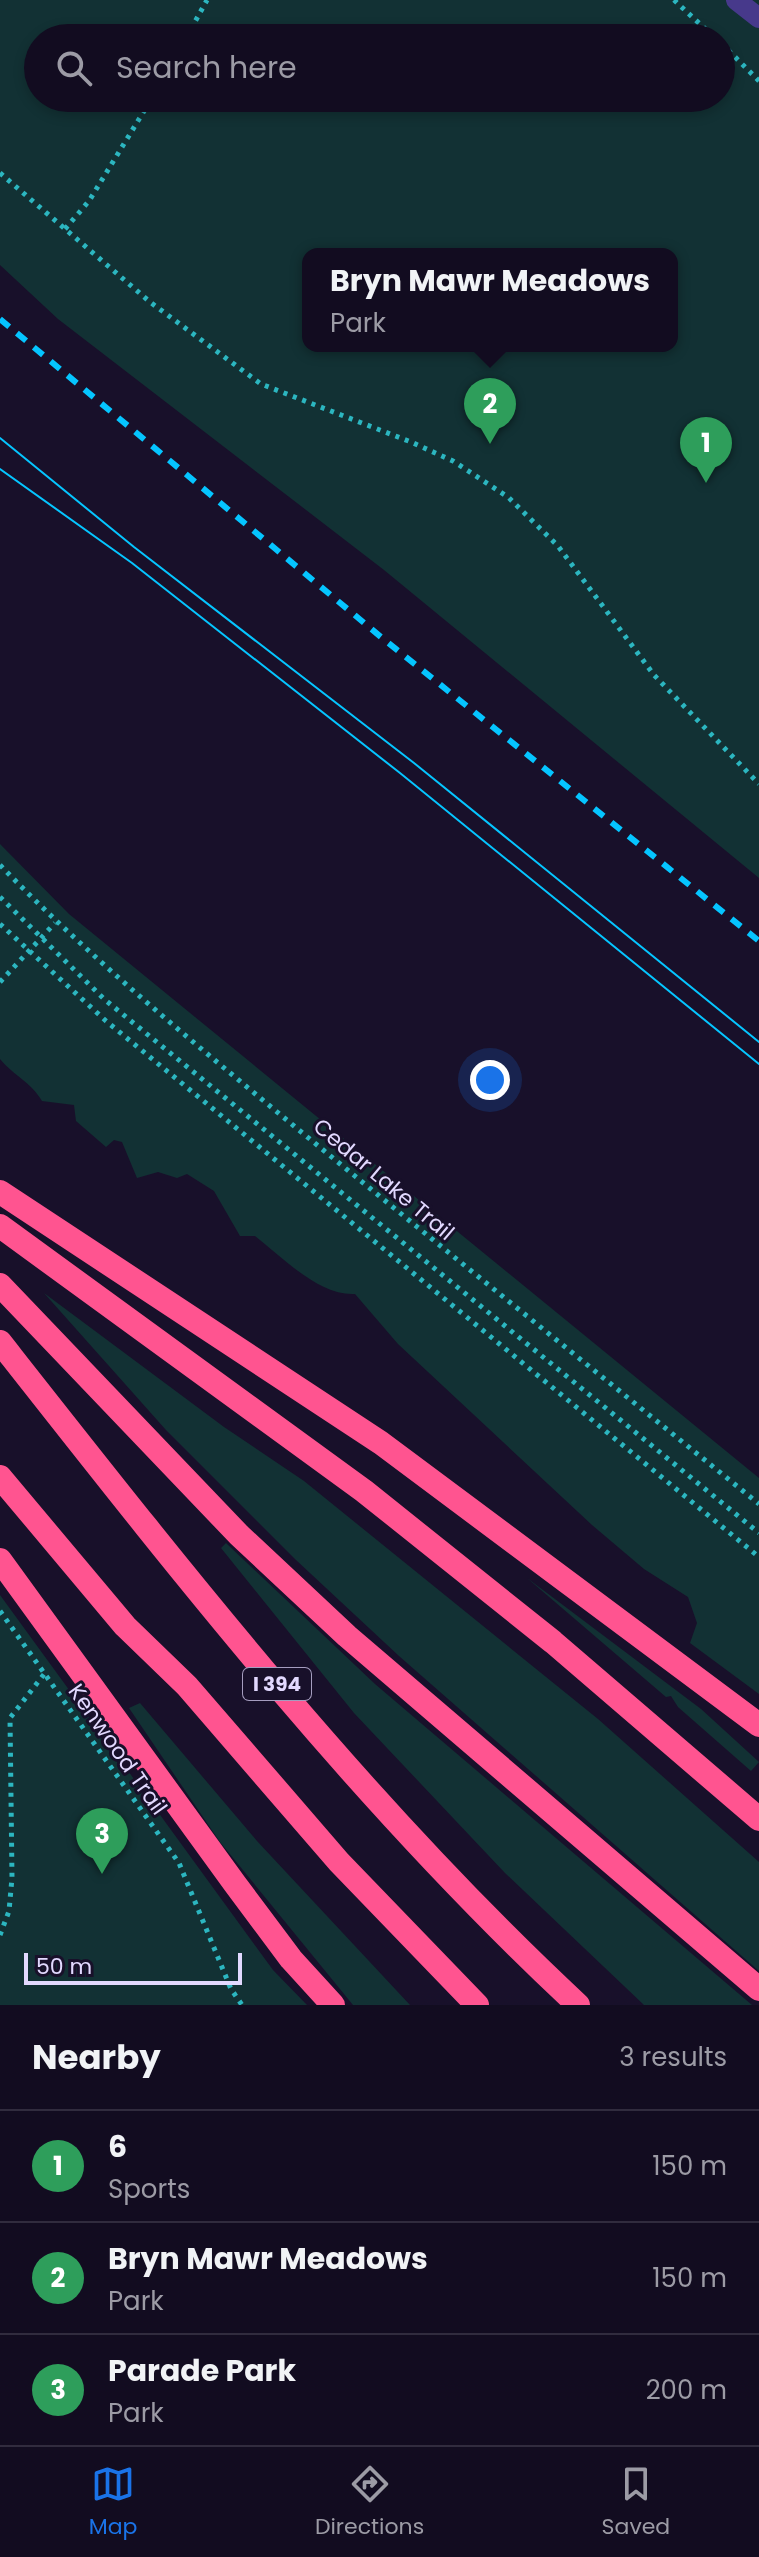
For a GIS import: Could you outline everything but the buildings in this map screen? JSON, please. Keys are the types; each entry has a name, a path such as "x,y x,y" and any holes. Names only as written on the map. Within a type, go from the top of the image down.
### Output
{"highway":[{"path":"0,1192 381,1443 752,1722"},
{"path":"0,1226 209,1375 364,1491 553,1642 759,1819"},
{"path":"0,1285 239,1535 386,1671 759,1989"},
{"name":"I 394","path":"0,1342 349,1769 488,1917 578,2005"},
{"path":"0,1477 125,1626 187,1686 339,1862 477,2005"},
{"path":"0,1560 291,1959 333,2005"}],"lane":[{"path":"736,0 759,18"}],"path":[{"path":"194,24 207,0"},
{"path":"674,0 700,24"},
{"path":"735,57 759,81"},
{"path":"65,229 89,201 143,112"},
{"path":"0,173 150,302 261,384 453,461 508,497 558,546 654,675 759,784"},
{"name":"Cedar Lake Trail","path":"0,865 55,923 183,1034 436,1244 759,1504"},
{"name":"Cedar Lake Trail","path":"0,897 137,1026 759,1533"},
{"path":"0,982 26,950 55,923"},
{"path":"0,924 162,1068 254,1139 759,1557"},
{"path":"0,1611 45,1673"},
{"name":"Kenwood Trail","path":"0,1935 9,1911 12,1878 10,1718 45,1673 179,1863 231,1989 242,2005"}],"green space":[{"path":"0,0 759,0 759,878 384,570 58,319 0,265"},
{"path":"0,844 69,914 759,1478 759,1694 690,1643 697,1623 688,1597 644,1569 592,1525 398,1344 355,1294 328,1289 289,1264 255,1236 240,1236 214,1191 187,1174 177,1178 158,1172 137,1178 122,1142 114,1140 106,1147 76,1121 74,1105 42,1101 0,1059"},
{"path":"44,1293 224,1427 304,1481 598,1719 759,1862 759,1971 399,1656 296,1560 166,1430"},
{"path":"226,1543 375,1684 752,2005 644,2005 505,1873 354,1713 221,1548"},
{"path":"527,1578 701,1709 759,1762 751,1771 678,1707 671,1696 666,1697"},
{"path":"0,1595 273,1970 307,2005 0,2005"},
{"path":"140,1703 257,1841 410,2005 353,2005 220,1842 129,1708"}],"tram line":[{"path":"0,438 134,547 414,763 759,1042"},
{"path":"0,469 132,563 400,773 759,1064"}],"railway":[{"path":"0,319 381,637 759,941"}],"place":[{"name":"Bryn Mawr Meadows","path":"490,444"},
{"name":"6","path":"706,483"},
{"name":"Parade Park","path":"102,1874"}]}
